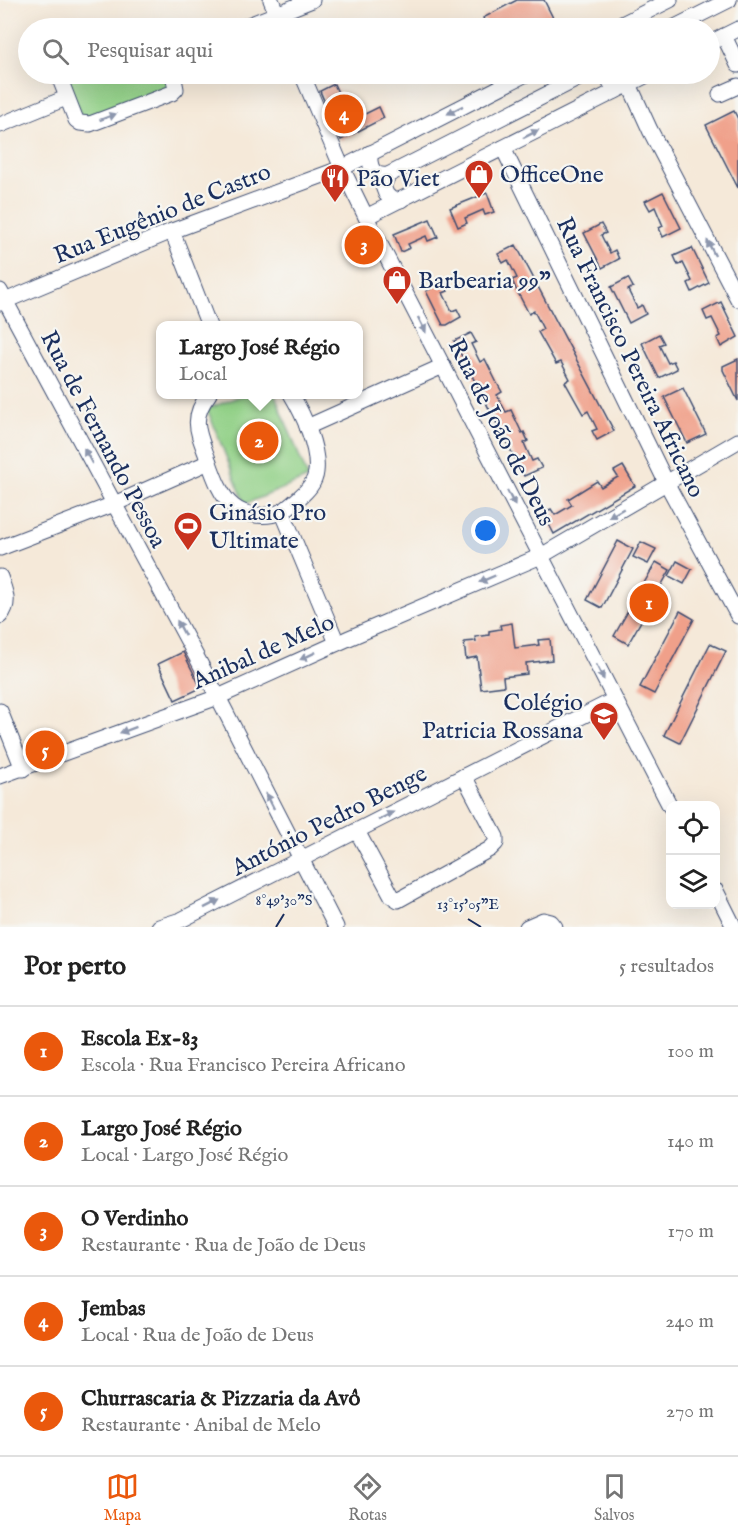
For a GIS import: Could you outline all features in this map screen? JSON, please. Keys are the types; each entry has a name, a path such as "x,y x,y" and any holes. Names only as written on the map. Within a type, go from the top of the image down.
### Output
{"street":[{"path":"277,14 312,0"},
{"path":"637,18 670,0"},
{"path":"693,18 729,0"},
{"path":"720,38 738,29"},
{"path":"724,36 738,65"},
{"path":"61,84 76,120 90,124 172,93 176,89 175,84"},
{"name":"Rua de João de Deus","path":"306,84 342,168 366,217 667,801"},
{"name":"Rua Eugênio de Castro","path":"1,298 342,168 506,84"},
{"path":"370,153 370,167 373,171 380,175 388,175 567,84"},
{"path":"618,84 650,130 738,300"},
{"path":"366,217 628,84"},
{"path":"720,94 738,86"},
{"path":"0,125 66,98"},
{"name":"Rua Francisco Pereira Africano","path":"503,148 667,484 738,616"},
{"path":"388,175 383,186 386,194 392,200 401,200"},
{"path":"172,231 207,321"},
{"name":"Rua de Fernando Pessoa","path":"1,298 218,697 336,927"},
{"path":"307,428 443,366"},
{"path":"206,399 198,412 197,431 224,496 231,505 239,510 260,515 282,512 309,488 314,480 316,462 307,428 293,399"},
{"name":"Anibal de Melo","path":"0,776 218,697 337,643 541,556 738,441"},
{"path":"0,548 114,504 209,462"},
{"path":"282,512 337,643"},
{"path":"0,578 7,598 4,611 0,616"},
{"name":"António Pedro Benge","path":"159,927 181,920 614,700"},
{"path":"0,711 23,769"},
{"path":"357,831 392,896 398,900 490,849 496,843 496,837 464,776"},
{"path":"720,899 734,927"},
{"path":"527,927 543,920 551,922 555,927"}],"green space":[{"path":"68,84 173,84 175,88 83,123"},
{"path":"233,399 277,399 308,478 245,504 207,409"}],"building":[{"path":"517,0 544,0 553,18 483,18"},
{"path":"334,84 347,112 356,107 361,116 379,107 384,118 341,140 320,91"},
{"path":"734,111 738,119 738,188 706,125"},
{"path":"663,192 681,228 663,237 659,228 663,226 655,207 650,210 645,201"},
{"path":"487,193 494,212 485,215 483,210 465,218 467,223 458,227 450,208"},
{"path":"430,219 438,237 428,241 426,236 408,244 410,248 401,252 394,234"},
{"path":"601,224 606,233 601,235 610,253 615,250 619,259 602,268 584,233"},
{"path":"516,245 614,431 597,440 592,431 597,429 588,411 583,414 565,382 570,379 561,362 556,364 538,332 543,329 534,311 529,314 516,289 512,280 517,278 508,260 503,263 498,254"},
{"path":"692,248 709,283 692,292 688,283 692,281 683,263 678,265 674,256"},
{"path":"628,278 633,287 628,290 637,308 642,305 646,314 629,323 611,287"},
{"path":"443,282 448,291 443,293 452,311 457,309 461,317 447,325 443,325 426,291"},
{"path":"721,302 738,337 721,347 717,338 721,336 712,318 707,320 703,311"},
{"path":"471,333 476,342 471,344 480,362 485,359 502,392 497,395 506,412 511,410 522,433 524,432 528,441 524,443 532,461 537,459 542,468 524,476 454,341"},
{"path":"659,334 664,343 659,345 668,363 673,361 677,369 659,378 642,343"},
{"path":"738,359 738,401 723,366"},
{"path":"683,388 706,434 687,443 664,397"},
{"path":"623,466 635,486 554,534 543,513 551,509 555,515 572,505 568,499 597,481 601,487 618,477 614,471"},
{"path":"618,541 633,549 602,608 587,600"},
{"path":"641,542 656,549 648,564 633,557"},
{"path":"677,561 692,569 684,584 669,576"},
{"path":"656,562 670,570 628,644 614,636"},
{"path":"680,611 694,619 654,694 640,687"},
{"path":"512,623 515,648 539,645 538,640 550,639 552,660 526,663 527,674 503,677 504,686 481,689 477,657 466,659 464,642 476,641 475,637 489,635 489,631 501,629 500,625"},
{"path":"710,644 726,651 680,743 664,735"},
{"path":"183,652 201,688 175,700 158,664"}],"place":[{"name":"Jembas","path":"344,114"},
{"name":"OfficeOne","path":"479,200"},
{"name":"Pão Viet","path":"335,204"},
{"name":"O Verdinho","path":"364,245"},
{"name":"Barbearia 99\"","path":"397,306"},
{"name":"Largo José Régio","path":"259,441"},
{"name":"Ginásio Pro Ultimate","path":"188,552"},
{"name":"Escola Ex-83","path":"649,603"},
{"name":"Colégio Patricia Rossana","path":"604,742"},
{"name":"Churrascaria & Pizzaria da Avô","path":"45,750"}]}
